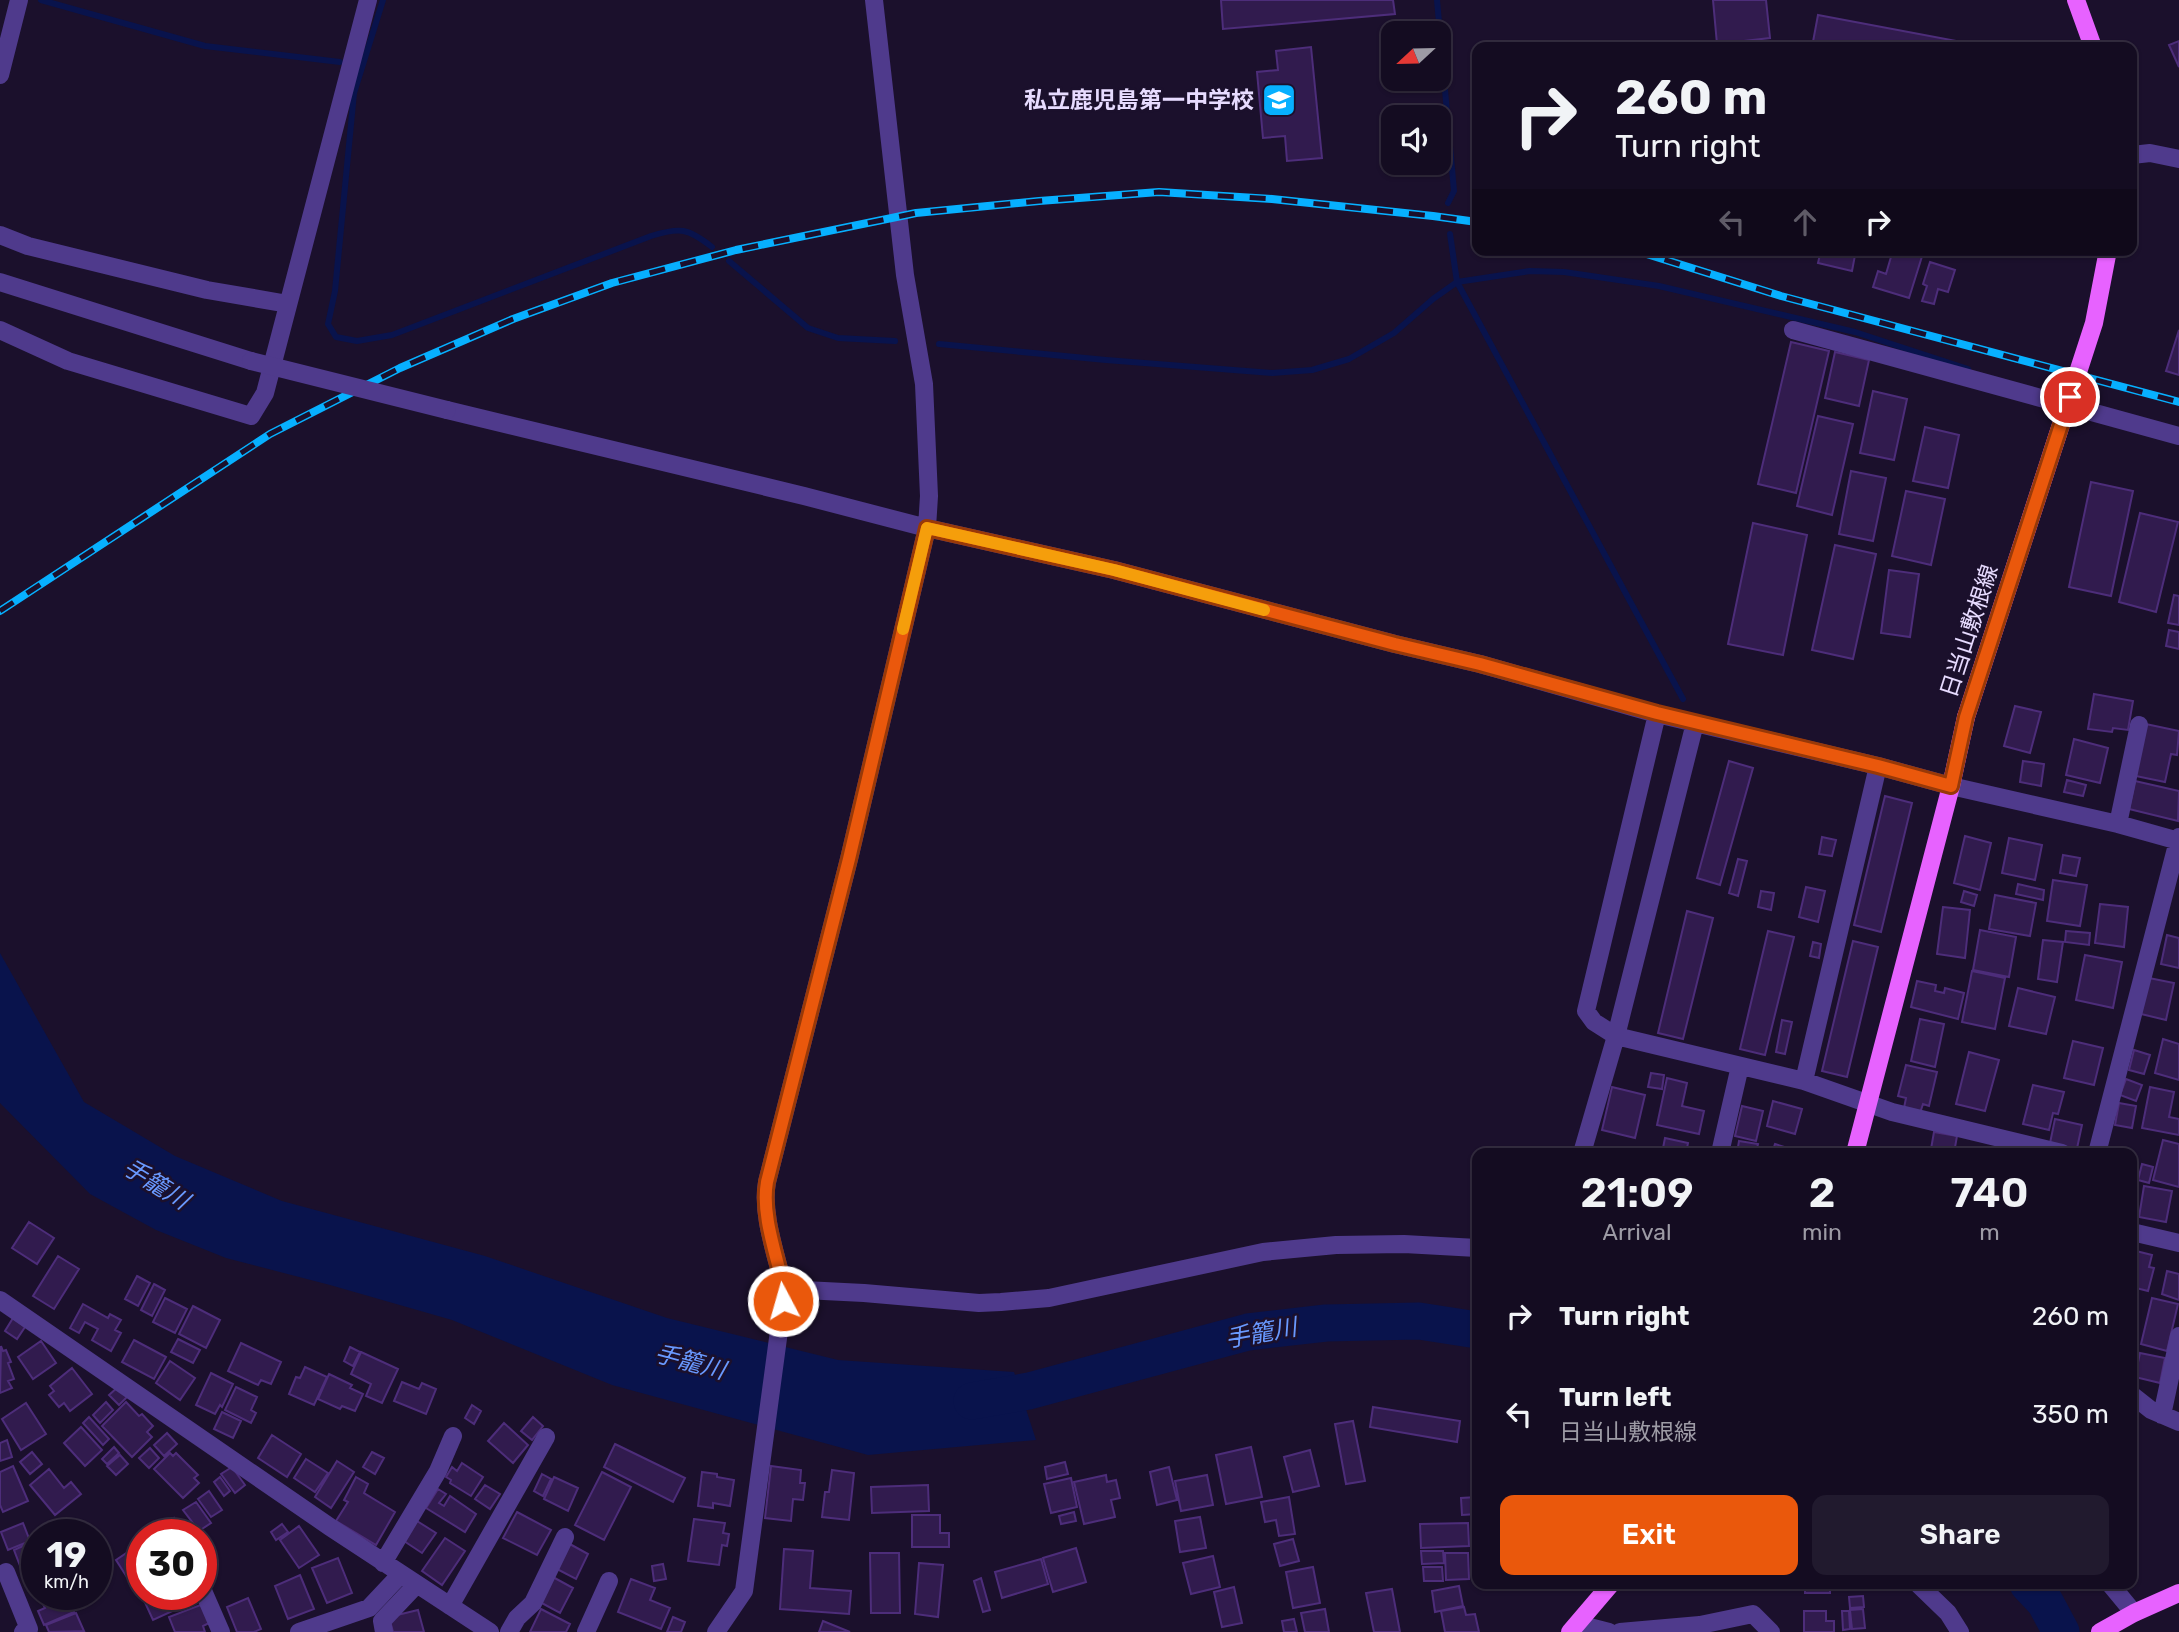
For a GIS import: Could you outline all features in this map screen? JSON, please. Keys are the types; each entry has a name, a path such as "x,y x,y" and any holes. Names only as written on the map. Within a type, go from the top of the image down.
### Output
{"main road":[{"path":"2076,0 2091,42"},
{"name":"日当山敷根線","path":"1856,1148 1951,786 1966,717 2094,323 2107,256"},
{"path":"1574,1628 1607,1589"},
{"path":"2100,1632 2179,1593"}],"street":[{"path":"0,75 19,0"},
{"path":"0,330 68,361 251,416 265,393 368,0"},
{"path":"716,1632 744,1591 784,1295 766,1210 767,1182 849,859 927,528 929,496 924,384 905,275 874,0"},
{"path":"2137,154 2150,153 2179,159"},
{"path":"0,235 28,246 206,290 288,304"},
{"path":"0,282 250,361 927,528 1114,570 1480,664 1695,723 2179,839 2098,1148"},
{"path":"1793,330 2179,436"},
{"path":"1657,713 1586,1011 1594,1022 1616,1036 1804,1082 1892,1112 2041,1148"},
{"path":"1584,1148 1616,1036 1695,723"},
{"path":"2118,824 2139,725"},
{"path":"1804,1082 1878,766"},
{"path":"1721,1148 1740,1066"},
{"path":"2137,1233 2179,1243"},
{"path":"784,1295 864,1293 979,1303 1001,1302 1049,1298 1262,1252 1336,1245 1472,1248"},
{"path":"0,1300 383,1563 490,1632"},
{"path":"2137,1399 2151,1410 2171,1419 2179,1336"},
{"path":"383,1563 438,1471 453,1436"},
{"path":"450,1606 546,1437"},
{"path":"509,1632 517,1618 533,1603 565,1537"},
{"path":"6,1572 27,1631"},
{"path":"299,1632 369,1608 401,1574"},
{"path":"586,1632 609,1581"},
{"path":"384,1632 382,1620 417,1584"},
{"path":"1923,1589 1948,1613 1960,1632"},
{"path":"2113,1589 2131,1615"},
{"path":"211,1610 221,1632"},
{"path":"1620,1632 1700,1625 1753,1614 1771,1632"},
{"path":"1574,1628 1609,1632"}],"water":[{"path":"0,953 84,1102 175,1156 282,1201 485,1256 667,1318 838,1360 1014,1372 1036,1440 868,1455 612,1385 452,1320 226,1258 156,1230 90,1194 0,1103"}],"building":[{"path":"1221,0 1393,0 1395,14 1223,29"},
{"path":"1713,0 1766,0 1770,38 1717,42"},
{"path":"1818,15 1962,42 1813,42"},
{"path":"2179,41 2179,67 2169,45"},
{"path":"1311,47 1322,158 1287,161 1285,136 1263,138 1257,72 1278,70 1276,51"},
{"path":"1820,256 1855,256 1852,271 1818,263"},
{"path":"1891,256 1922,256 1909,298 1873,287 1878,271 1886,274"},
{"path":"1930,262 1955,270 1948,292 1938,289 1934,304 1922,301 1927,286 1923,284"},
{"path":"2179,330 2179,375 2166,371"},
{"path":"1791,342 1829,351 1796,493 1758,484"},
{"path":"1835,352 1869,360 1859,406 1825,398"},
{"path":"1873,391 1907,399 1894,460 1860,453"},
{"path":"1818,416 1853,424 1832,515 1797,506"},
{"path":"1925,427 1959,435 1948,488 1913,481"},
{"path":"1851,471 1886,478 1873,541 1839,534"},
{"path":"2091,482 2133,491 2111,596 2069,587"},
{"path":"1906,491 1945,499 1931,565 1892,556"},
{"path":"2140,513 2178,522 2156,612 2119,602"},
{"path":"1753,523 1807,535 1783,655 1728,644"},
{"path":"1835,545 1876,554 1853,659 1812,650"},
{"path":"1889,570 1919,574 1910,637 1881,633"},
{"path":"2174,595 2179,596 2179,625 2168,623"},
{"path":"2169,630 2179,632 2179,649 2166,646"},
{"path":"2094,694 2133,701 2128,730 2113,728 2112,732 2088,729"},
{"path":"2015,706 2041,712 2030,753 2004,746"},
{"path":"2141,723 2179,731 2177,755 2171,754 2165,782 2131,775"},
{"path":"2074,739 2108,748 2100,783 2066,775"},
{"path":"1729,761 1753,768 1720,885 1697,878"},
{"path":"2023,761 2044,764 2041,786 2020,782"},
{"path":"2067,780 2086,785 2083,796 2064,792"},
{"path":"2135,781 2179,791 2178,821 2129,809"},
{"path":"1885,796 1912,803 1881,932 1854,925"},
{"path":"1965,836 1991,843 1980,890 1954,883"},
{"path":"1822,837 1836,840 1832,856 1819,854"},
{"path":"2009,838 2042,845 2035,880 2002,873"},
{"path":"2063,855 2080,858 2076,876 2060,873"},
{"path":"1738,859 1747,861 1738,896 1729,893"},
{"path":"2053,880 2087,885 2080,926 2047,921"},
{"path":"2018,884 2044,890 2043,900 2016,894"},
{"path":"1806,887 1825,891 1818,922 1799,917"},
{"path":"1761,891 1774,893 1771,910 1758,907"},
{"path":"1964,891 1977,895 1974,906 1961,902"},
{"path":"1995,895 2036,903 2030,936 1989,929"},
{"path":"2100,904 2128,907 2124,947 2095,943"},
{"path":"1943,907 1970,910 1965,958 1937,954"},
{"path":"1687,911 1713,918 1683,1039 1658,1033"},
{"path":"1980,930 2016,937 2009,977 1973,970"},
{"path":"1768,931 1794,937 1765,1055 1740,1049"},
{"path":"2066,931 2090,933 2089,945 2065,942"},
{"path":"2167,935 2179,938 2179,968 2161,964"},
{"path":"2043,940 2063,942 2057,982 2038,979"},
{"path":"1853,941 1878,947 1847,1077 1822,1071"},
{"path":"1813,942 1821,944 1819,958 1810,956"},
{"path":"2085,955 2122,962 2113,1008 2076,1000"},
{"path":"1972,971 2005,978 1995,1029 1962,1022"},
{"path":"2149,978 2174,983 2166,1020 2141,1014"},
{"path":"1917,981 1936,985 1935,991 1944,993 1945,988 1964,993 1958,1019 1911,1007"},
{"path":"2018,988 2055,997 2046,1034 2009,1026"},
{"path":"1920,1019 1944,1024 1935,1067 1911,1061"},
{"path":"1782,1020 1792,1022 1785,1054 1776,1052"},
{"path":"2163,1039 2179,1044 2179,1080 2155,1073"},
{"path":"2073,1041 2103,1048 2094,1085 2064,1078"},
{"path":"2134,1050 2150,1055 2144,1074 2129,1070"},
{"path":"1969,1052 1999,1060 1985,1111 1956,1104"},
{"path":"1906,1065 1937,1072 1929,1106 1923,1104 1920,1113 1904,1108 1906,1098 1898,1096"},
{"path":"1651,1073 1664,1075 1662,1089 1648,1087"},
{"path":"1667,1078 1687,1083 1682,1106 1704,1111 1699,1134 1657,1125"},
{"path":"2126,1079 2142,1085 2136,1101 2120,1095"},
{"path":"2033,1085 2064,1092 2058,1114 2053,1113 2049,1130 2023,1124"},
{"path":"1612,1087 1645,1095 1635,1138 1602,1130"},
{"path":"2150,1087 2174,1092 2169,1117 2179,1119 2179,1135 2142,1128"},
{"path":"1773,1101 1802,1109 1795,1134 1767,1126"},
{"path":"2119,1103 2136,1106 2132,1128 2115,1125"},
{"path":"1742,1106 1763,1111 1756,1141 1735,1136"},
{"path":"2055,1119 2082,1125 2077,1148 2049,1148"},
{"path":"1934,1132 1957,1136 1955,1148 1931,1148"},
{"path":"1665,1138 1688,1143 1687,1148 1663,1148"},
{"path":"2163,1140 2179,1144 2179,1187 2153,1180"},
{"path":"1739,1141 1758,1144 1757,1148 1738,1148"},
{"path":"2142,1164 2153,1167 2149,1183 2138,1180"},
{"path":"2144,1186 2172,1191 2166,1222 2139,1217"},
{"path":"29,1222 54,1238 37,1264 12,1248"},
{"path":"2137,1251 2152,1255 2149,1267 2154,1268 2148,1291 2137,1288"},
{"path":"58,1256 79,1269 54,1309 33,1296"},
{"path":"2167,1271 2179,1274 2179,1300 2162,1294"},
{"path":"137,1276 150,1283 138,1306 125,1299"},
{"path":"154,1284 165,1290 152,1316 141,1310"},
{"path":"165,1298 187,1309 175,1333 153,1322"},
{"path":"2152,1298 2178,1304 2167,1351 2141,1344"},
{"path":"83,1304 108,1318 110,1314 121,1320 115,1330 121,1333 111,1351 92,1340 98,1329 85,1322 79,1333 70,1328"},
{"path":"193,1306 220,1320 206,1348 179,1334"},
{"path":"13,1318 25,1327 17,1339 5,1331"},
{"path":"178,1339 200,1350 193,1363 171,1352"},
{"path":"134,1340 166,1357 154,1379 122,1362"},
{"path":"41,1341 56,1363 33,1379 18,1357"},
{"path":"241,1343 281,1362 271,1384 261,1380 258,1385 228,1371"},
{"path":"1,1346 3,1351 6,1350 11,1362 8,1363 14,1379 8,1381 12,1388 0,1393"},
{"path":"350,1347 360,1352 353,1366 344,1361"},
{"path":"361,1352 398,1369 382,1403 366,1396 371,1384 351,1374"},
{"path":"2140,1353 2165,1358 2160,1383 2137,1377"},
{"path":"170,1361 195,1378 180,1400 156,1383"},
{"path":"305,1367 327,1377 314,1405 289,1394 296,1377 300,1378"},
{"path":"72,1368 92,1394 70,1411 64,1403 59,1407 49,1395 54,1391 50,1386"},
{"path":"211,1373 233,1384 222,1407 220,1405 215,1414 196,1405"},
{"path":"329,1374 352,1385 350,1388 363,1394 355,1411 342,1406 340,1409 318,1399"},
{"path":"402,1382 419,1389 422,1383 436,1389 426,1414 394,1401"},
{"path":"118,1387 127,1397 119,1405 109,1395"},
{"path":"236,1387 257,1397 251,1410 256,1413 251,1423 225,1410"},
{"path":"106,1402 113,1410 100,1423 93,1415"},
{"path":"126,1402 153,1426 147,1432 152,1437 132,1457 102,1426"},
{"path":"26,1403 46,1434 21,1450 2,1419"},
{"path":"472,1405 481,1411 474,1424 465,1418"},
{"path":"1373,1407 1460,1421 1457,1442 1370,1427"},
{"path":"222,1412 241,1421 233,1438 214,1429"},
{"path":"89,1417 109,1439 103,1445 83,1423"},
{"path":"533,1417 543,1426 532,1440 521,1431"},
{"path":"1353,1421 1365,1481 1346,1484 1335,1424"},
{"path":"504,1423 528,1445 513,1463 488,1441"},
{"path":"81,1427 102,1450 85,1466 64,1443"},
{"path":"167,1433 177,1444 164,1456 154,1445"},
{"path":"272,1435 301,1454 287,1477 258,1458"},
{"path":"7,1440 12,1457 0,1461 0,1443"},
{"path":"615,1444 685,1478 673,1502 604,1467"},
{"path":"114,1447 119,1453 107,1464 102,1459"},
{"path":"1251,1447 1262,1497 1226,1504 1216,1455"},
{"path":"150,1448 159,1458 149,1468 139,1458"},
{"path":"1310,1450 1319,1486 1293,1492 1284,1457"},
{"path":"32,1452 42,1464 30,1474 20,1462"},
{"path":"372,1452 384,1458 375,1474 363,1467"},
{"path":"170,1453 173,1456 176,1453 198,1475 194,1478 199,1483 183,1498 154,1469"},
{"path":"120,1455 128,1464 116,1475 107,1466"},
{"path":"306,1459 328,1473 315,1492 294,1478"},
{"path":"337,1461 354,1472 331,1508 315,1497"},
{"path":"1065,1462 1068,1474 1047,1479 1045,1467"},
{"path":"462,1463 483,1477 471,1496 450,1483 451,1480 446,1477 452,1467 457,1471"},
{"path":"13,1466 28,1501 3,1512 0,1505 0,1472"},
{"path":"771,1466 801,1470 800,1483 805,1483 803,1500 793,1499 791,1521 765,1518"},
{"path":"232,1467 245,1485 235,1493 221,1474"},
{"path":"1169,1467 1177,1500 1157,1505 1150,1472"},
{"path":"49,1469 64,1488 71,1482 81,1494 55,1515 30,1485"},
{"path":"832,1470 854,1473 849,1520 822,1517 825,1492 829,1492"},
{"path":"602,1472 631,1487 604,1540 575,1525"},
{"path":"702,1472 734,1480 730,1506 713,1503 713,1508 698,1506"},
{"path":"542,1474 551,1479 543,1496 534,1491"},
{"path":"1106,1475 1107,1482 1116,1480 1120,1498 1111,1500 1115,1517 1084,1524 1074,1482"},
{"path":"1207,1475 1213,1505 1181,1511 1175,1481"},
{"path":"220,1477 230,1491 224,1496 214,1482"},
{"path":"356,1477 368,1484 364,1493 395,1512 376,1545 336,1521 348,1502 344,1500"},
{"path":"554,1477 578,1488 568,1511 544,1499"},
{"path":"1071,1478 1077,1507 1051,1513 1044,1484"},
{"path":"485,1485 500,1494 490,1509 475,1499"},
{"path":"928,1485 929,1511 872,1513 871,1487"},
{"path":"438,1489 446,1494 439,1503 444,1506 450,1496 476,1514 465,1532 426,1508"},
{"path":"209,1491 222,1510 211,1517 198,1499"},
{"path":"1289,1497 1295,1534 1279,1536 1276,1520 1265,1522 1261,1502"},
{"path":"1472,1497 1472,1514 1462,1515 1461,1498"},
{"path":"196,1502 208,1519 190,1519 183,1510"},
{"path":"517,1512 551,1530 537,1555 503,1538"},
{"path":"1074,1512 1076,1521 1061,1524 1059,1516"},
{"path":"912,1515 940,1515 940,1533 949,1533 949,1547 912,1547"},
{"path":"1200,1517 1206,1548 1180,1552 1175,1521"},
{"path":"694,1519 725,1523 723,1533 729,1534 727,1546 722,1545 719,1565 688,1561"},
{"path":"417,1521 436,1533 422,1553 404,1541"},
{"path":"1468,1523 1469,1546 1421,1548 1420,1524"},
{"path":"21,1524 21,1545 8,1550 1,1532"},
{"path":"282,1524 288,1532 276,1540 271,1532"},
{"path":"299,1526 319,1555 299,1568 280,1540"},
{"path":"445,1538 465,1551 442,1585 422,1571"},
{"path":"1293,1539 1299,1561 1280,1566 1274,1544"},
{"path":"568,1543 588,1554 576,1579 555,1568"},
{"path":"21,1547 21,1568 14,1550"},
{"path":"1076,1548 1086,1582 1053,1592 1043,1558"},
{"path":"784,1549 813,1551 810,1588 851,1591 849,1614 780,1609"},
{"path":"1421,1551 1443,1551 1444,1563 1422,1564"},
{"path":"126,1553 126,1576 116,1560"},
{"path":"870,1553 899,1553 900,1613 871,1613"},
{"path":"1445,1553 1468,1553 1469,1579 1446,1580"},
{"path":"1213,1556 1220,1587 1191,1594 1183,1563"},
{"path":"338,1558 352,1593 327,1603 312,1568"},
{"path":"1041,1559 1048,1584 1002,1598 995,1572"},
{"path":"919,1563 943,1565 938,1617 915,1614"},
{"path":"663,1564 666,1579 654,1581 652,1566"},
{"path":"1313,1567 1320,1603 1293,1608 1286,1572"},
{"path":"1423,1567 1442,1567 1443,1581 1424,1581"},
{"path":"300,1575 314,1609 288,1619 275,1586"},
{"path":"551,1576 573,1588 560,1613 538,1601"},
{"path":"981,1578 990,1610 983,1612 974,1581"},
{"path":"631,1579 655,1588 650,1600 670,1608 661,1629 618,1612"},
{"path":"1459,1586 1463,1606 1435,1612 1432,1591"},
{"path":"1234,1587 1242,1623 1222,1627 1214,1592"},
{"path":"1392,1589 1400,1632 1374,1632 1366,1593"},
{"path":"1805,1589 1830,1589 1830,1593 1805,1593"},
{"path":"1863,1596 1864,1607 1850,1608 1849,1597"},
{"path":"248,1598 261,1629 254,1632 237,1632 227,1607"},
{"path":"1464,1607 1466,1615 1475,1614 1479,1632 1445,1632 1441,1611"},
{"path":"541,1609 570,1624 566,1632 530,1632"},
{"path":"1325,1609 1329,1632 1305,1632 1301,1613"},
{"path":"1863,1609 1865,1628 1852,1629 1850,1610"},
{"path":"73,1610 74,1612 44,1625 38,1611"},
{"path":"148,1610 175,1610 153,1620"},
{"path":"187,1610 206,1610 211,1622 203,1626 205,1632 175,1632 169,1617"},
{"path":"418,1610 424,1632 393,1632 389,1617"},
{"path":"1804,1611 1826,1611 1826,1621 1834,1621 1834,1632 1804,1632"},
{"path":"1842,1611 1849,1611 1850,1629 1843,1630"},
{"path":"76,1613 84,1631 49,1632 46,1625"},
{"path":"673,1617 685,1622 681,1632 667,1632"},
{"path":"1294,1619 1297,1632 1284,1632 1282,1621"},
{"path":"823,1621 850,1632 819,1632"}],"waterway":[{"path":"41,0 205,46 340,62"},
{"path":"383,0 354,93 335,291 328,324 336,337 357,341 392,335 661,233 683,231 712,247"},
{"path":"1437,0 1454,191 1448,203"},
{"path":"1450,234 1457,282 1683,699"},
{"path":"729,261 808,328 838,338 895,341"},
{"path":"939,344 1272,373 1312,370 1349,359 1394,333 1457,282 1530,271 1564,272 1659,286 1855,332 1968,369"},
{"name":"手籠川","path":"972,1401 1029,1391 1248,1332 1326,1323 1419,1321 1472,1329"},
{"name":"手籠川","path":"2033,1589 2045,1602 2061,1632"}],"railway":[{"path":"0,611 270,434 400,368 513,319 612,283 736,250 916,213 1159,192 1272,199 1472,221"},
{"path":"1653,256 1781,296 2179,402"}],"slow traffic":[{"path":"903,629 927,528 1114,570 1264,610"}],"place":[{"name":"私立鹿児島第一中学校","path":"1279,100"}],"route":[{"path":"783,1301 784,1289 766,1210 767,1182 849,859 927,528 1114,570 1480,664 1657,713 1951,786 1966,717 2070,397"}]}
